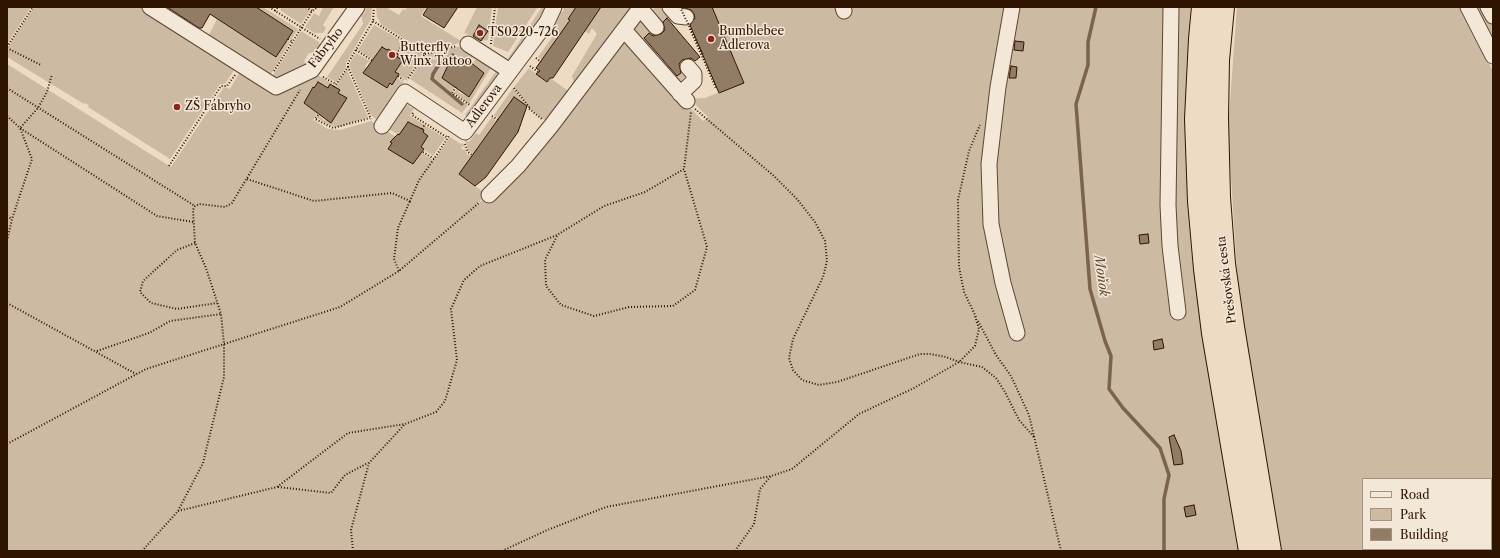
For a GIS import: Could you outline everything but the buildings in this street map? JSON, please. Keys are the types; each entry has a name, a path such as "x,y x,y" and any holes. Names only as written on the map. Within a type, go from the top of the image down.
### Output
{"highway":[{"name":"Prešovská cesta","path":"1203,7 1196,119 1199,201 1213,334 1250,551"},
{"name":"Prešovská cesta","path":"1224,7 1218,60 1217,118 1219,197 1224,264 1270,551"}],"street":[{"path":"150,7 267,82"},
{"name":"Fábryho","path":"267,82 276,87 312,70 357,7"},
{"name":"Adlerova","path":"375,122 405,92 465,132 547,22 554,7"},
{"path":"670,7 678,16 685,17"},
{"path":"1012,7 998,87 989,164 991,224 1003,284 1017,333"},
{"path":"1171,7 1168,205 1170,246 1178,312"},
{"path":"1468,7 1493,56"},
{"path":"1488,7 1493,16"},
{"path":"489,195 518,166 551,126 624,30 643,10 656,28"},
{"path":"624,30 657,60 686,100"},
{"path":"461,45 489,57 507,76"},
{"path":"686,100 694,81 694,74 688,67"}],"path":[{"path":"33,7 7,48 41,65"},
{"path":"269,7 323,40"},
{"path":"275,11 278,7"},
{"path":"306,7 312,11"},
{"path":"267,82 312,11 318,7"},
{"path":"334,87 348,67 348,63 373,21 374,7"},
{"path":"489,57 494,7"},
{"path":"685,17 703,55"},
{"path":"685,17 716,88"},
{"path":"373,21 425,54"},
{"path":"288,39 293,42"},
{"path":"397,54 405,41"},
{"path":"409,78 425,54 461,45"},
{"path":"356,50 373,61"},
{"path":"318,115 315,119 333,128 375,122 348,67"},
{"path":"530,67 538,72"},
{"path":"195,206 199,204 225,207 232,203 312,70"},
{"path":"20,128 38,108 47,92 52,74"},
{"path":"169,166 221,86 227,86 234,76"},
{"path":"507,76 514,88 529,107 528,108 551,126"},
{"path":"456,87 452,94 465,102"},
{"path":"7,88 195,206"},
{"path":"557,235 545,260 546,286 561,305 594,316 628,307 674,306 695,290 707,247 684,169 686,100"},
{"path":"686,100 705,120 774,176 798,200 815,222 824,241 827,261 823,277 793,339 789,358 793,370 802,380 819,385 837,382 920,354 946,357 982,367 996,378 1006,392 1019,420 1034,436"},
{"path":"7,116 20,128 157,216 193,222"},
{"path":"494,117 498,120"},
{"path":"422,129 425,124"},
{"path":"980,124 969,151 958,200 959,267 964,292 975,316 992,348 1011,376 1029,415 1042,479 1061,551"},
{"path":"399,271 394,260 398,228 419,180 456,125"},
{"path":"7,242 12,219 32,159 20,128"},
{"path":"423,152 434,159"},
{"path":"468,152 473,156"},
{"path":"277,487 348,433 405,424 436,412 445,401 457,360 452,309 464,280 480,266 557,235 604,206 645,192 684,169"},
{"path":"247,179 314,201 392,193 410,201"},
{"path":"7,444 146,369 340,308 399,271 489,195"},
{"path":"142,551 178,511 203,463 224,377 224,344 221,314 206,268 195,243 193,210 195,206"},
{"path":"7,216 12,219"},
{"path":"195,243 177,250 143,281 140,292 151,303 177,309 217,303"},
{"path":"7,303 136,374"},
{"path":"96,352 149,332 170,321 221,314"},
{"path":"502,551 545,531 606,507 771,476 792,469 859,414 914,388 960,362 975,346 979,329 975,316"},
{"path":"178,511 277,487 331,493 345,475 369,463 405,424"},
{"path":"353,551 351,530 369,463"},
{"path":"735,551 754,524 760,489 771,476"}],"green space":[{"path":"7,7 31,7 7,44"},
{"path":"34,7 141,7 236,67 225,84 220,84 170,159 88,107 89,105 84,104 7,57 7,49"},
{"path":"256,7 263,7 298,29 291,40 288,38 293,31"},
{"path":"282,7 304,7 310,11 301,24 280,10"},
{"path":"323,7 334,7 323,25 326,28 323,33 315,33 305,27 314,13 319,16"},
{"path":"367,7 372,7 371,19 346,63 346,67 336,82 327,77 363,24 361,13 364,14"},
{"path":"376,7 386,7 399,15 403,9 405,10 407,7 426,7 421,16 461,41 456,44 433,50 422,50 381,24 377,17"},
{"path":"477,7 492,7 488,40 481,41 487,31 479,25 473,36 464,33"},
{"path":"498,7 538,7 508,52 493,46"},
{"path":"542,7 546,7 542,17 512,58 507,60"},
{"path":"564,7 575,8 568,18 570,20 559,36 555,33 557,32 552,24 558,12 563,12"},
{"path":"601,7 634,7 576,83 574,83 572,76 597,34 592,28 589,34 583,30"},
{"path":"656,7 660,7 668,17 659,25 649,12"},
{"path":"712,7 1191,7 1187,79 1186,166 1191,249 1201,325 1238,551 7,551 7,64 171,167 224,87 230,89 241,70 272,90 314,73 334,85 330,84 328,88 318,82 314,88 312,87 304,103 318,112 313,120 328,129 340,130 371,121 396,137 390,142 392,143 388,149 413,164 422,153 434,161 450,137 461,144 463,143 465,148 467,154 472,157 459,174 486,194 476,206 489,195 624,40 703,121 708,117 690,99 705,98 744,82"},
{"path":"1237,7 1460,7 1493,71 1493,551 1282,551 1238,288 1228,129"},
{"path":"1476,7 1482,7 1493,27 1493,42"},
{"path":"217,19 276,57 287,40 290,42 268,79 215,45 209,35"},
{"path":"642,19 652,31 644,38 657,53 652,55 633,29 635,24"},
{"path":"374,25 404,42 398,52 389,49 374,60 358,50"},
{"path":"301,31 319,42 322,49 319,53 309,53 304,61 310,66 280,82 270,80"},
{"path":"553,36 557,39 542,60 538,57"},
{"path":"405,43 422,54 406,80 395,72 403,61 397,57"},
{"path":"462,46 475,54 467,64 455,57 452,62 450,61 442,78 455,86 450,94 468,105 462,113 410,79 424,57 431,53"},
{"path":"356,53 371,62 368,62 363,73 386,88 390,83 392,85 397,78 404,83 379,122 370,114 349,65"},
{"path":"478,56 492,66 469,104 454,93 458,88 458,92 469,97 484,73 473,63"},
{"path":"663,61 676,77 684,70 685,77 679,82 661,66"},
{"path":"529,68 546,82 550,78 567,90 568,94 547,122 529,108 514,87"},
{"path":"347,70 368,117 339,127 329,125 317,118 319,115 325,121 326,119 331,123 347,99 338,93 340,90 335,87"},
{"path":"497,70 501,73 468,117 465,115"},
{"path":"513,88 527,106 514,98 499,119 494,115"},
{"path":"406,105 410,105 409,107 414,108 410,116 445,138 433,156 421,147 428,136 414,124 413,125 408,122 399,135 387,128 401,108"},
{"path":"492,117 497,122 474,155 469,151 465,140 469,142 476,133 479,135"}],"waterway":[{"name":"Moňok","path":"1096,7 1088,42 1088,65 1076,104 1090,289 1105,341 1111,356 1109,389 1123,408 1160,448 1169,475 1164,499 1164,551"},
{"path":"453,55 438,66 432,79 462,104"}],"place":[{"name":"TS0220-726","path":"480,33"},
{"name":"Bumblebee Adlerova","path":"711,39"},
{"name":"Butterfly Winx Tattoo","path":"392,55"},
{"name":"ZŠ Fábryho","path":"177,107"}]}
